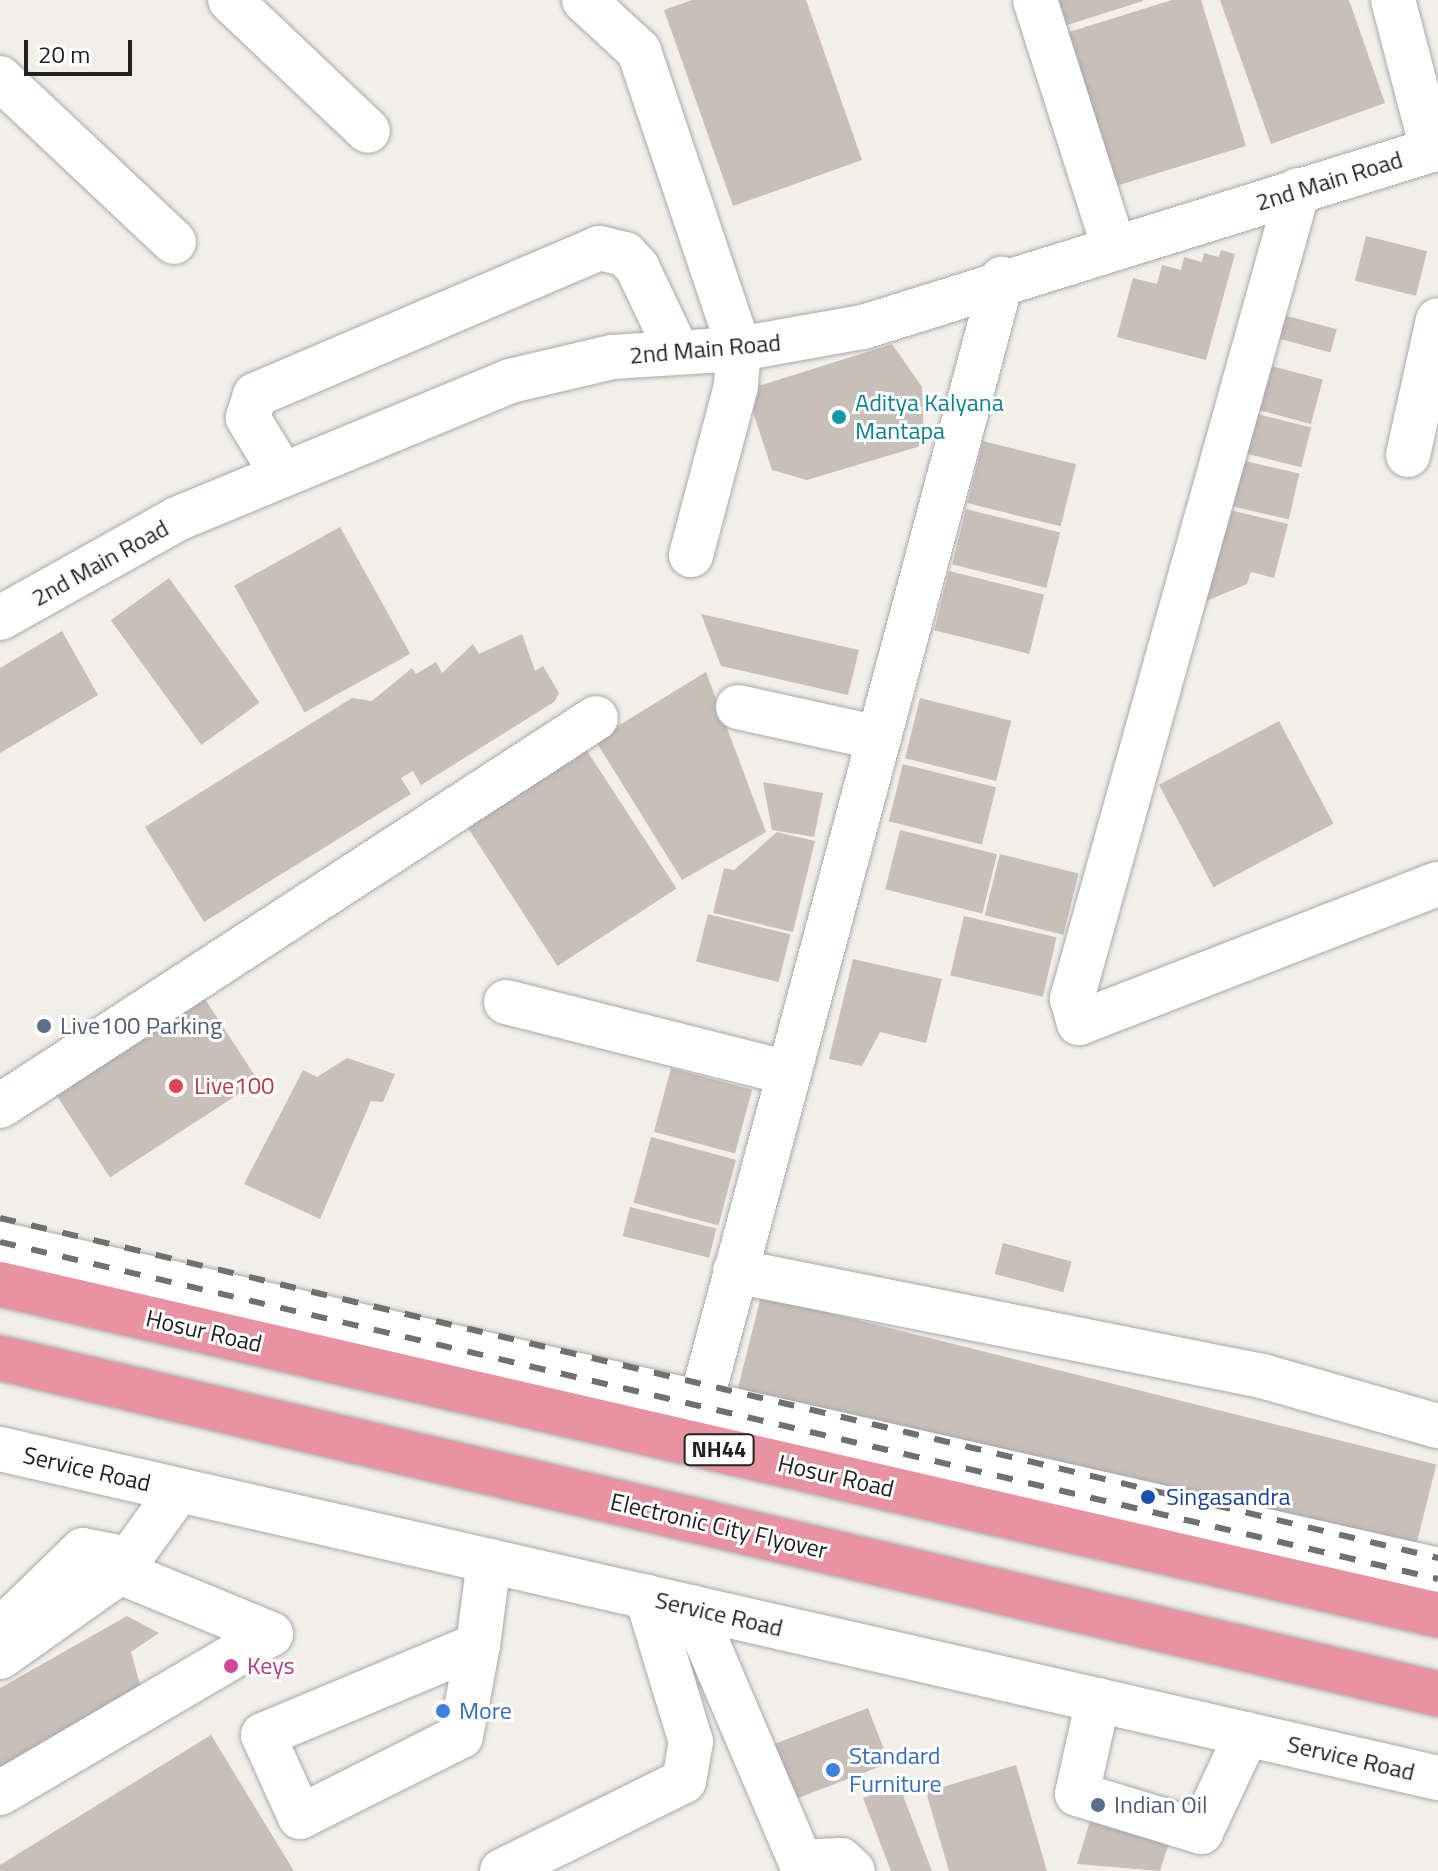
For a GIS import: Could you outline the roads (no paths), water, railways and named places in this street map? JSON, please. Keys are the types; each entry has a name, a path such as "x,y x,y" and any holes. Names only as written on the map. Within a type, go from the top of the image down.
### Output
{"highway":[{"name":"Hosur Road","path":"0,1284 695,1423 1438,1615"},
{"name":"Electronic City Flyover","path":"0,1313 1438,1643"},
{"name":"Electronic City Flyover","path":"0,1358 1438,1694"},
{"path":"0,1381 1438,1711"}],"street":[{"path":"230,0 368,131"},
{"path":"584,0 639,51 739,349 736,386 691,555"},
{"path":"1035,0 1114,247"},
{"path":"1393,0 1435,148"},
{"path":"0,78 174,242"},
{"name":"2nd Main Road","path":"0,618 177,519 523,377 677,351 739,349 863,327 1002,279 1435,148"},
{"path":"1298,190 1072,999 1079,1023 1438,884"},
{"path":"282,474 248,418 255,395 599,248 625,254 637,267 677,351"},
{"path":"695,1423 1002,279"},
{"path":"1408,455 1436,335"},
{"path":"738,707 879,738"},
{"path":"0,1106 596,718"},
{"path":"506,1002 789,1073"},
{"path":"0,1244 695,1423 1438,1570"},
{"path":"735,1271 1262,1376 1438,1426"},
{"name":"Service Road","path":"0,1449 1438,1778"},
{"path":"124,1565 179,1490"},
{"path":"0,1793 271,1634 124,1565 83,1550 12,1619 4,1649"},
{"path":"478,1645 263,1735 300,1817 461,1736 478,1645 489,1561"},
{"path":"502,1871 684,1781 691,1742 647,1597"},
{"path":"692,1607 801,1862 841,1860 853,1871"},
{"path":"1098,1700 1077,1794 1201,1832 1247,1734"}],"railway":[{"path":"0,1218 1438,1558"},
{"path":"0,1242 1438,1579"}],"place":[{"name":"Aditya Kalyana Mantapa","path":"839,417"},
{"name":"Live100 Parking","path":"44,1026"},
{"name":"Live100","path":"176,1086"},
{"name":"Singasandra","path":"1148,1497"},
{"name":"Keys","path":"231,1666"},
{"name":"More","path":"443,1711"},
{"name":"Standard Furniture","path":"833,1770"},
{"name":"Indian Oil","path":"1098,1805"}]}
